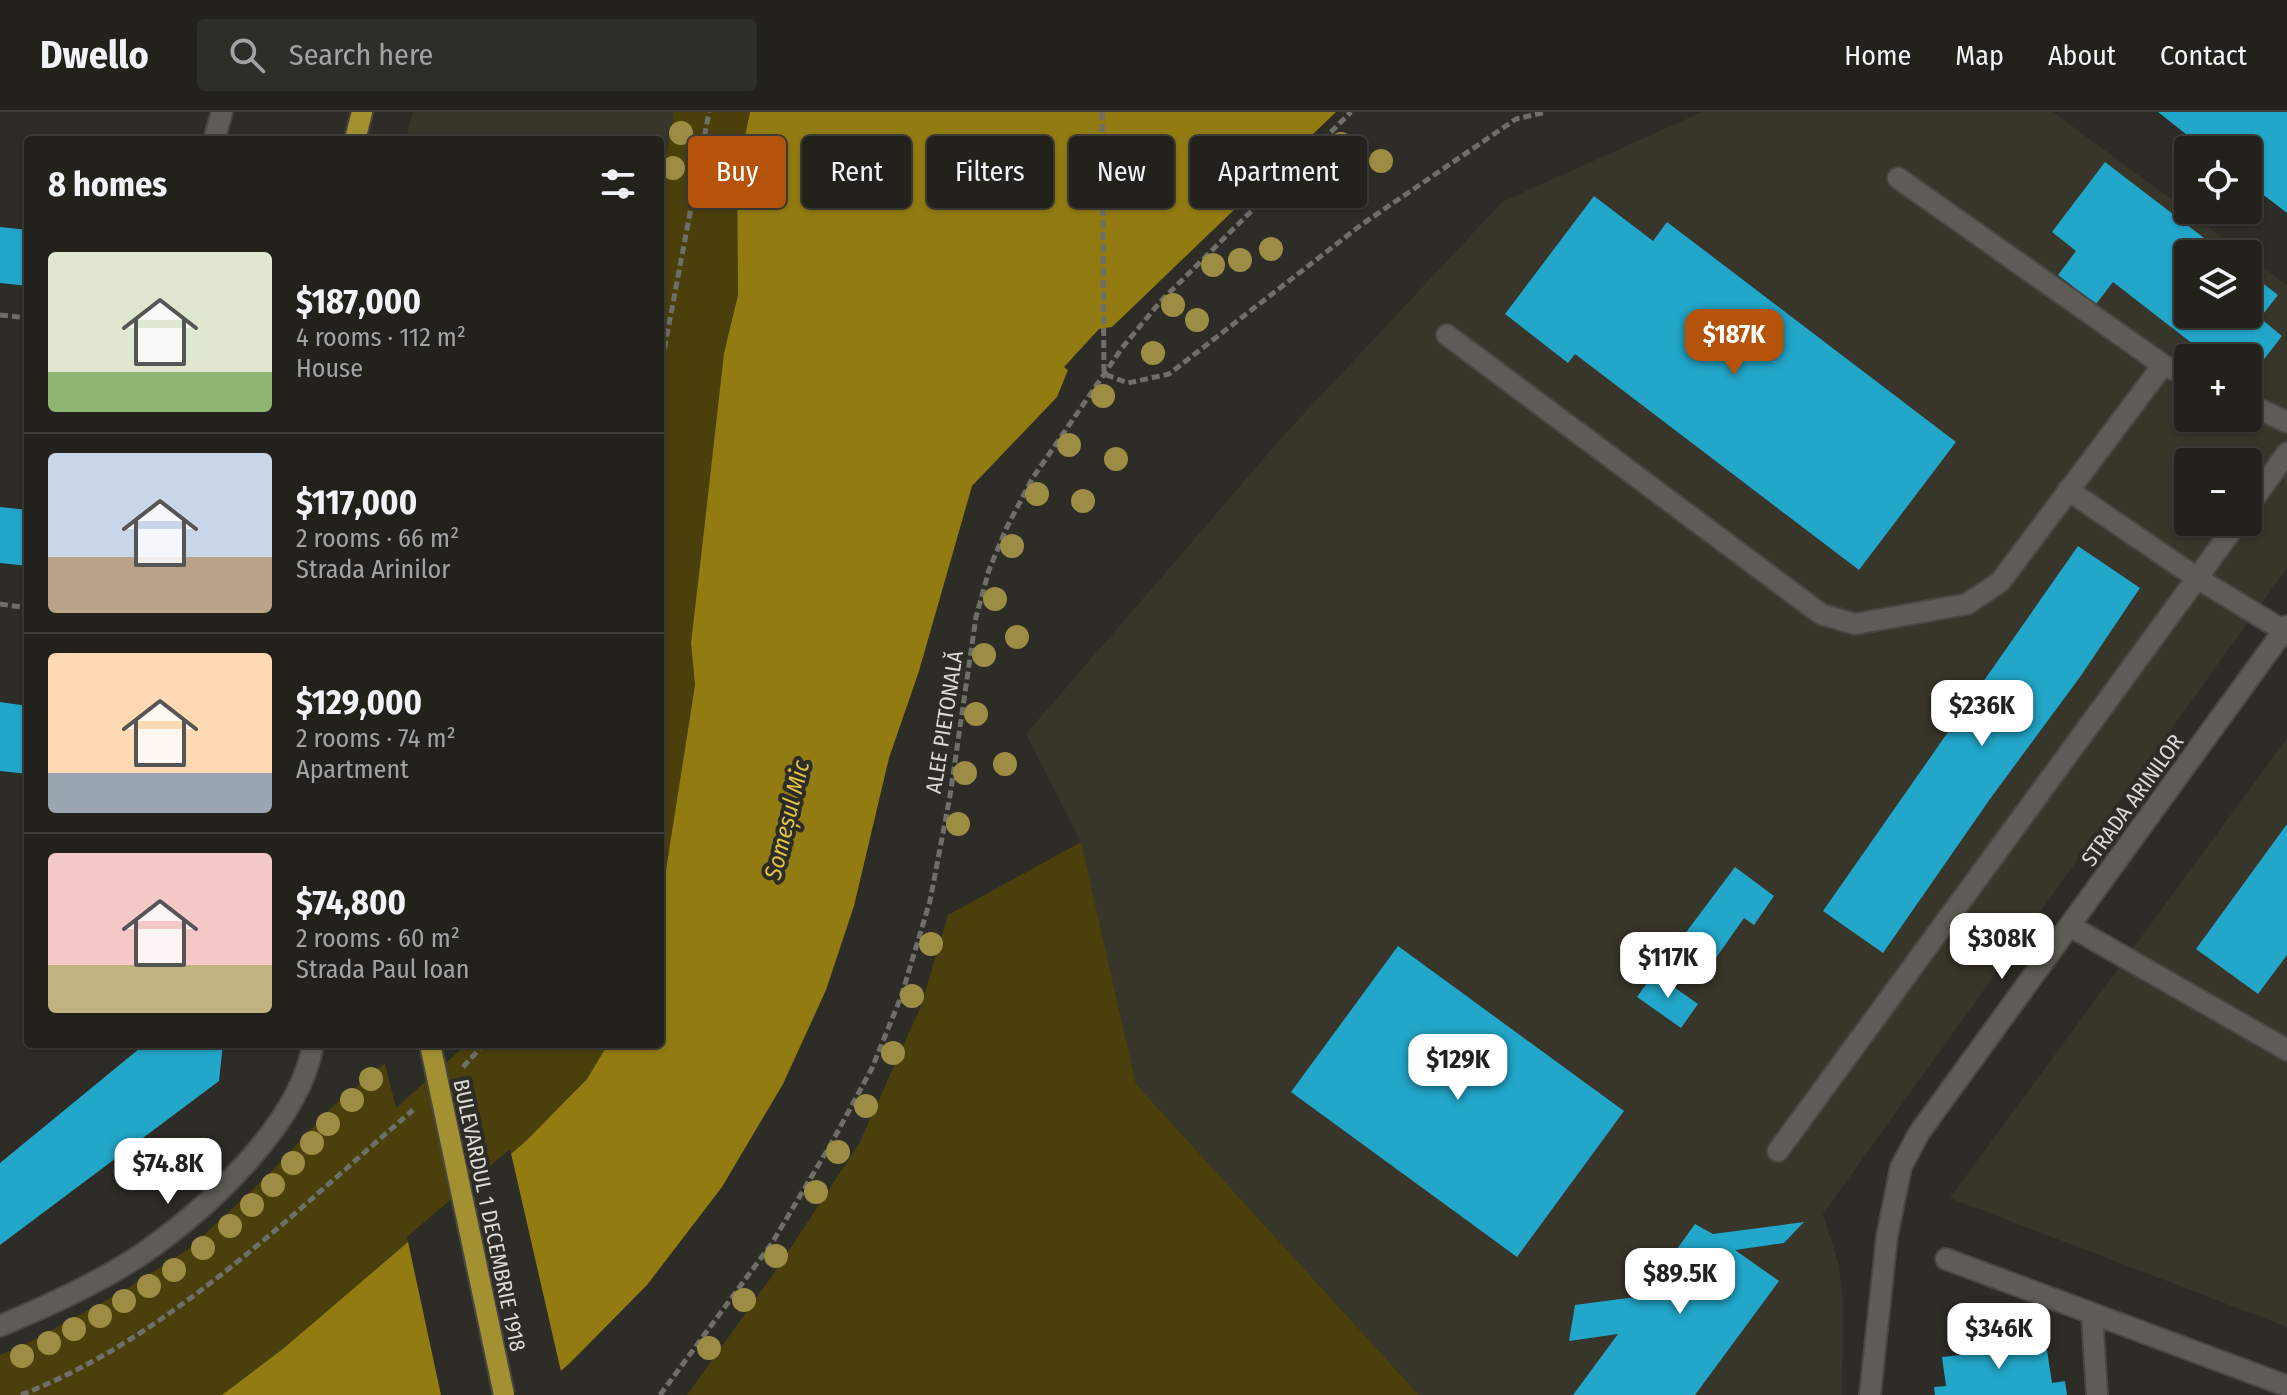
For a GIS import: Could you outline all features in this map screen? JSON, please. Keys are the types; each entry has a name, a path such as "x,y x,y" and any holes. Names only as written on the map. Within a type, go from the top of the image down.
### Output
{"main road":[{"path":"356,136 362,112"},
{"name":"BULEVARDUL 1 DECEMBRIE 1918","path":"431,1048 504,1395"}],"street":[{"path":"215,136 222,112"},
{"path":"1898,178 2174,370"},
{"path":"1447,335 1821,614 1855,624 1967,604 2000,582 2163,365"},
{"path":"2262,410 2287,422"},
{"path":"2262,488 2287,453"},
{"path":"2068,490 2197,578 2285,629"},
{"path":"1778,1151 2228,536"},
{"name":"STRADA ARINILOR","path":"1870,1395 1887,1236 1901,1167 1919,1133 2285,629"},
{"path":"2070,926 2287,1050"},
{"path":"0,1326 73,1293 141,1255 191,1216 237,1174 271,1133 294,1097 312,1048"},
{"path":"1946,1259 2287,1386"},
{"path":"2092,1314 2097,1395"}],"path":[{"path":"664,351 709,112"},
{"path":"1102,112 1104,374 1128,383 1169,374 1361,225 1516,119 1546,112"},
{"name":"ALEE PIETONALĂ","path":"660,1395 772,1243 872,1068 901,997 930,901 950,796 976,617 989,570 1032,479 1104,374 1160,302 1351,112"},
{"path":"0,315 24,318"},
{"path":"0,604 24,607"},
{"path":"458,1072 480,1048"},
{"path":"21,1395 45,1386 125,1343 215,1278 422,1103"}],"shaded area":[{"path":"413,112 674,112 664,165 664,136 406,136"},
{"path":"674,112 750,112 745,136 688,136 688,208 737,208 738,295 724,353 691,643 695,685 664,883 664,165"},
{"path":"1702,112 2053,112 2174,201 2174,224 2204,224 2226,240 2174,240 2174,328 2262,328 2262,266 2287,285 2287,568 1823,1214 1838,1262 1843,1299 1842,1395 1419,1395 1136,1084 1081,842 1026,734 1285,434 1502,202"},
{"path":"2287,738 2287,1327 1950,1198"},
{"path":"1081,842 1136,1084 1419,1395 687,1395 772,1276 859,1144 921,1006 948,915"},
{"path":"463,1048 606,1048 587,1079 526,1141 284,1348 222,1395 0,1395 0,1355 125,1290 190,1248 265,1178 332,1107 385,1063 396,1108"}],"water":[{"name":"Someșul Mic","path":"750,112 1336,112 1311,136 1190,136 1190,208 1236,208 1112,327 1099,329 1064,367 1068,370 1057,397 972,486 919,671 889,758 854,906 826,990 783,1084 722,1187 647,1285 569,1364 532,1395 222,1395 284,1348 526,1141 587,1079 606,1048 664,1048 664,883 695,685 691,643 724,353 738,295 737,208 786,208 786,136 745,136"}],"pier":[{"path":"510,1149 562,1376 538,1395 441,1395 407,1237"}],"building":[{"path":"2158,112 2287,112 2287,213 2262,194 2262,136 2188,136"},
{"path":"2105,162 2174,215 2174,224 2186,224 2207,240 2174,240 2174,328 2262,328 2262,320 2282,336 2262,362 2262,344 2193,344 2113,282 2096,304 2058,275 2076,251 2052,232"},
{"path":"1594,196 1653,241 1667,222 1956,442 1859,570 1575,354 1568,363 1505,314"},
{"path":"0,227 24,230 24,286 0,283"},
{"path":"2262,283 2278,295 2262,315"},
{"path":"0,507 24,510 24,566 0,563"},
{"path":"2078,546 2140,588 1883,953 1823,911"},
{"path":"0,702 24,705 24,774 0,771"},
{"path":"2287,824 2287,955 2258,994 2196,949"},
{"path":"1735,867 1774,896 1754,925 1744,918 1699,982 1666,959"},
{"path":"1398,946 1624,1111 1517,1257 1291,1092"},
{"path":"1654,973 1698,1004 1681,1028 1637,997"},
{"path":"140,1048 223,1048 219,1081 0,1245 0,1163"},
{"path":"1804,1222 1784,1243 1735,1250 1779,1281 1695,1395 1573,1395 1618,1334 1569,1341 1575,1305 1643,1296 1695,1224 1713,1234"},
{"path":"2014,1335 2018,1352 2047,1350 2052,1383 2065,1381 2067,1395 1935,1395 1934,1387 1946,1386 1942,1357 1970,1354 1968,1341"}]}
